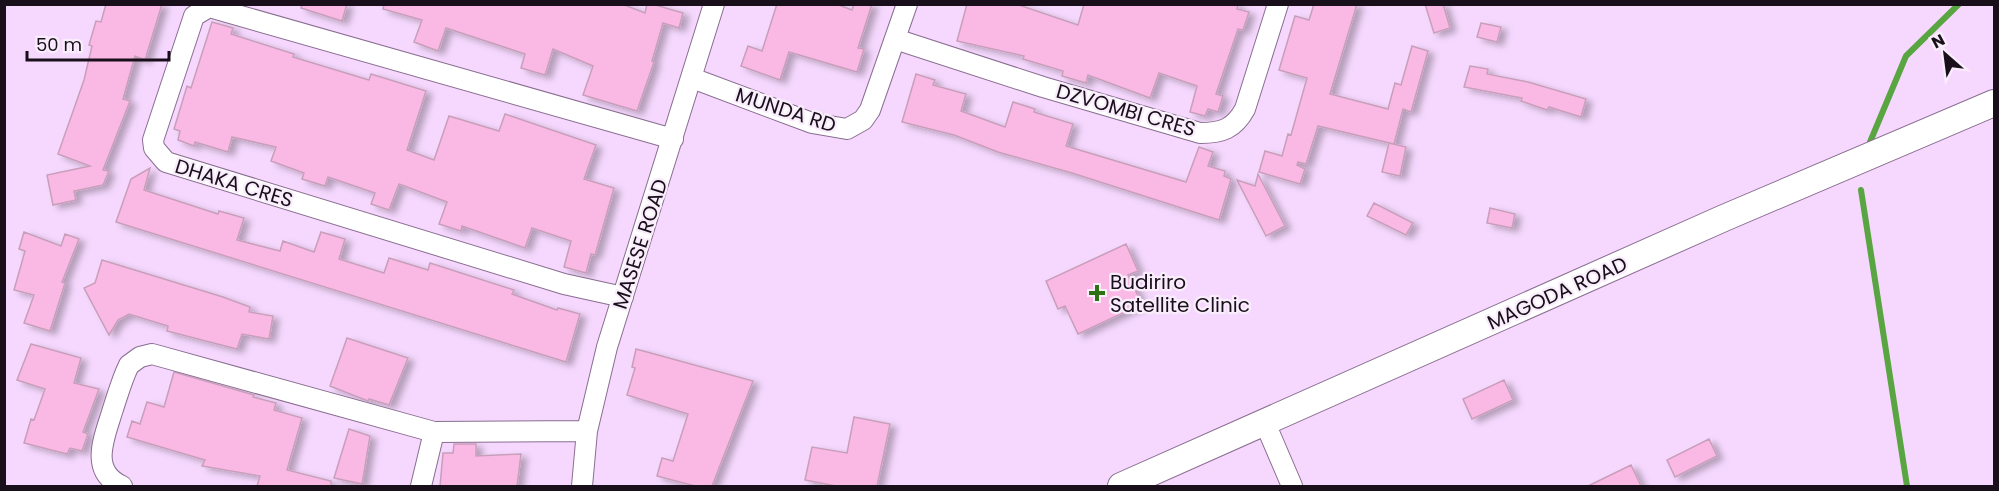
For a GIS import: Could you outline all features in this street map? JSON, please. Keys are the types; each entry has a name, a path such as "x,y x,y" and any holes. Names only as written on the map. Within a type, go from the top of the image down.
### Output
{"street":[{"name":"MASESE ROAD","path":"582,486 587,431 607,347 714,4"},
{"name":"MUNDA RD","path":"692,78 812,123 847,129 863,120 870,110 907,4"},
{"name":"DZVOMBI CRES","path":"895,39 1121,110 1200,133 1214,133 1227,130 1238,122 1245,109 1278,4"},
{"name":"DHAKA CRES","path":"623,297 564,284 166,162 154,147 153,140 194,16 209,6 673,140"},
{"name":"MAGODA ROAD","path":"1121,486 1724,218 1995,103"},
{"path":"122,486 112,482 105,474 101,449 129,365 140,357 152,354 434,432 587,431"},
{"path":"1265,423 1292,486"},
{"path":"421,486 434,432"}],"building":[{"path":"106,4 162,4 145,60 135,56 123,99 130,101 103,170 109,171 103,185 74,191 76,200 53,205 47,175 90,166 58,154 84,80 92,46 89,45 96,21 101,22"},
{"path":"302,4 347,4 342,21 301,8"},
{"path":"384,4 622,4 645,13 647,4 652,4 683,13 679,28 663,23 652,61 654,62 637,111 583,95 593,66 553,49 545,75 521,68 525,54 446,28 438,51 414,42 422,20 383,9"},
{"path":"777,4 836,4 852,10 854,4 872,4 858,48 864,49 857,72 789,52 780,80 741,66 748,46 762,51"},
{"path":"967,4 1016,4 1078,25 1084,4 1238,4 1237,9 1249,12 1243,30 1238,29 1216,94 1223,96 1218,112 1208,109 1205,116 1190,112 1197,86 1159,73 1150,98 1088,75 1086,83 1062,76 1063,71 1023,59 1024,56 957,41"},
{"path":"1314,4 1357,4 1330,94 1388,109 1395,83 1401,85 1412,46 1428,51 1411,112 1403,109 1394,144 1318,126 1306,164 1298,162 1297,165 1305,169 1300,184 1259,172 1265,151 1282,156 1288,134 1291,135 1307,78 1279,70 1295,16 1309,20"},
{"path":"1425,4 1443,4 1450,28 1434,33"},
{"path":"212,22 233,28 231,34 294,54 293,57 369,80 371,74 426,91 407,150 434,160 449,116 499,131 505,114 596,145 584,179 614,188 595,255 591,254 586,273 564,267 571,241 532,228 525,248 462,226 461,231 439,224 447,202 399,184 389,210 371,204 375,193 328,177 325,186 302,179 304,173 271,161 276,147 232,137 228,152 195,142 194,146 178,140 180,131 174,129 187,86 191,88"},
{"path":"1481,23 1501,27 1497,42 1477,37"},
{"path":"1470,66 1488,69 1487,74 1528,82 1586,99 1581,117 1549,107 1547,110 1521,101 1522,98 1464,87"},
{"path":"916,74 935,80 933,85 966,94 961,111 1005,127 1013,102 1035,109 1034,112 1073,124 1066,146 1186,182 1199,147 1213,152 1208,166 1225,171 1224,176 1231,179 1219,220 998,152 954,135 902,122"},
{"path":"1389,143 1406,147 1400,176 1382,172"},
{"path":"150,168 144,190 218,214 219,211 244,218 237,240 280,251 283,241 314,252 321,232 345,239 339,259 384,273 389,258 428,270 430,263 514,290 512,294 557,310 558,308 580,314 566,362 116,222 131,179"},
{"path":"1258,174 1285,226 1266,236 1237,180 1255,186"},
{"path":"1374,203 1413,223 1406,235 1367,216"},
{"path":"1490,208 1515,214 1512,228 1487,223"},
{"path":"24,232 61,246 65,234 79,239 62,282 65,283 50,331 24,323 34,295 14,290 25,251 19,249"},
{"path":"1126,244 1138,271 1128,275 1142,304 1078,334 1065,306 1058,309 1046,281"},
{"path":"102,260 223,297 250,307 249,312 273,316 269,339 242,334 237,349 167,331 168,326 129,314 118,320 109,335 84,288 95,283"},
{"path":"347,338 408,358 389,405 369,399 368,401 330,386"},
{"path":"31,344 81,358 74,383 99,389 83,432 88,434 82,451 70,448 67,454 24,443 31,419 34,420 45,389 17,380"},
{"path":"636,349 753,381 712,486 695,486 657,476 662,458 673,461 688,414 627,395 635,368 632,367"},
{"path":"174,372 254,395 253,397 276,403 274,410 302,418 287,470 331,481 331,486 257,486 260,476 202,466 205,460 127,437 132,421 140,424 147,402 164,407"},
{"path":"1504,380 1513,400 1472,419 1463,399"},
{"path":"854,417 890,424 877,486 836,486 805,480 812,447 847,453"},
{"path":"349,429 370,436 362,484 334,478"},
{"path":"1709,439 1717,456 1675,477 1667,460"},
{"path":"454,444 476,444 476,456 521,454 517,486 440,486 443,453 453,453"},
{"path":"1631,465 1641,486 1588,486"}],"waterway":[{"path":"1870,142 1906,56 1959,4"},
{"path":"1861,190 1907,486"}],"place":[{"name":"Budiriro Satellite Clinic","path":"1097,293"}]}
